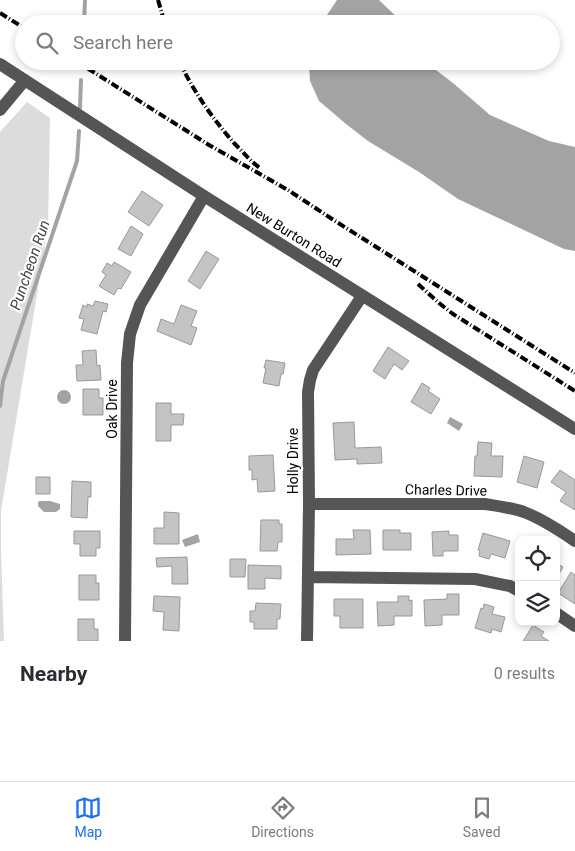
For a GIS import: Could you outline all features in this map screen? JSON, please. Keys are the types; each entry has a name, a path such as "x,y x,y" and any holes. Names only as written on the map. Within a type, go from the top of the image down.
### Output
{"street":[{"name":"New Burton Road","path":"0,64 204,196 575,429"},
{"path":"0,110 25,80"},
{"name":"Oak Drive","path":"125,641 127,363 130,334 140,305 204,196"},
{"name":"Holly Drive","path":"307,641 308,392 313,370 362,296"},
{"name":"Charles Drive","path":"309,504 486,504 522,512 541,520 575,541"},
{"path":"308,577 475,579 510,586 515,589"},
{"path":"560,616 575,626"}],"shaded area":[{"path":"337,0 379,0 395,15 327,15"},
{"path":"309,70 436,70 490,115 549,141 575,147 575,251 564,249 458,199 419,172 368,141 346,124 319,101 310,81"},
{"path":"27,102 50,118 48,228 1,511 4,641 0,641 0,132"},
{"path":"61,390 67,390 71,397 67,404 61,404 57,400 57,394"},
{"path":"450,417 463,424 459,431 447,423"},
{"path":"39,501 50,501 60,504 60,509 56,512 44,512 38,506"},
{"path":"198,534 200,542 185,547 182,540"}],"building":[{"path":"142,191 163,205 149,226 128,212"},
{"path":"131,226 143,234 131,256 118,249"},
{"path":"206,251 219,259 200,289 188,281"},
{"path":"114,262 131,272 121,289 118,288 114,295 99,286 106,275 102,272 107,263 112,266"},
{"path":"95,301 108,304 106,312 103,311 97,334 81,330 84,319 79,318 83,305 87,307 87,304 93,306"},
{"path":"181,305 197,311 191,326 197,328 191,345 157,331 161,319 174,324"},
{"path":"388,347 409,361 402,370 394,364 385,379 373,371"},
{"path":"96,350 97,366 100,365 101,380 77,381 76,365 83,365 82,351"},
{"path":"266,360 285,363 279,386 263,383"},
{"path":"422,383 430,388 428,391 440,399 431,414 411,402"},
{"path":"83,389 99,389 99,398 103,398 103,415 83,415"},
{"path":"156,403 171,403 171,414 184,414 183,425 171,425 171,441 156,441"},
{"path":"354,422 355,448 381,447 382,463 357,464 357,459 335,460 333,423"},
{"path":"478,442 492,443 491,456 503,456 502,477 474,476"},
{"path":"273,455 275,491 258,492 257,479 252,480 252,470 249,470 249,456"},
{"path":"524,456 544,462 537,488 517,482"},
{"path":"560,470 575,480 575,510 560,501 566,492 551,482"},
{"path":"36,477 50,477 50,494 36,494"},
{"path":"72,481 91,482 91,497 88,497 87,518 71,517"},
{"path":"164,512 179,513 179,544 154,544 154,528 164,528"},
{"path":"261,520 279,520 279,524 282,524 282,542 278,542 277,551 260,551"},
{"path":"353,530 370,530 371,554 336,555 336,539 354,539"},
{"path":"383,530 400,530 400,533 411,533 411,550 383,550"},
{"path":"74,531 100,531 100,548 96,548 96,556 80,556 80,544 74,544"},
{"path":"449,531 449,535 458,535 458,551 443,551 443,556 433,556 432,532"},
{"path":"483,533 510,541 505,558 491,554 489,559 479,556 480,551 478,550"},
{"path":"187,557 188,584 172,584 172,566 157,567 156,558"},
{"path":"230,559 246,559 245,577 230,577"},
{"path":"248,565 281,566 281,579 265,578 265,589 248,589"},
{"path":"571,572 575,575 575,604 560,594 560,590"},
{"path":"79,575 96,575 96,583 99,583 99,600 79,600"},
{"path":"447,594 459,594 459,615 442,615 442,625 425,626 424,600 447,599"},
{"path":"154,596 180,597 179,631 163,630 164,612 153,611"},
{"path":"398,596 409,596 409,601 412,600 412,616 394,616 394,625 378,626 377,602 398,602"},
{"path":"334,599 363,599 363,628 340,628 340,616 334,616"},
{"path":"256,603 281,604 280,619 277,619 277,629 254,629 254,622 250,622 250,611 255,611"},
{"path":"484,604 494,607 492,614 505,617 501,632 492,629 491,633 475,628"},
{"path":"78,619 94,619 94,629 98,629 98,641 78,641"},
{"path":"532,626 535,626 544,632 541,636 549,641 523,641"}],"waterway":[{"name":"Puncheon Run","path":"84,15 85,0"},
{"name":"Puncheon Run","path":"80,108 81,80"},
{"name":"Puncheon Run","path":"0,406 3,381 77,161 79,131"}],"railway":[{"path":"158,0 162,15"},
{"path":"0,13 15,22"},
{"path":"90,70 209,145 288,190 575,373"},
{"path":"184,70 197,94 218,124 234,143 260,168"},
{"path":"418,284 453,314 575,391"}]}
